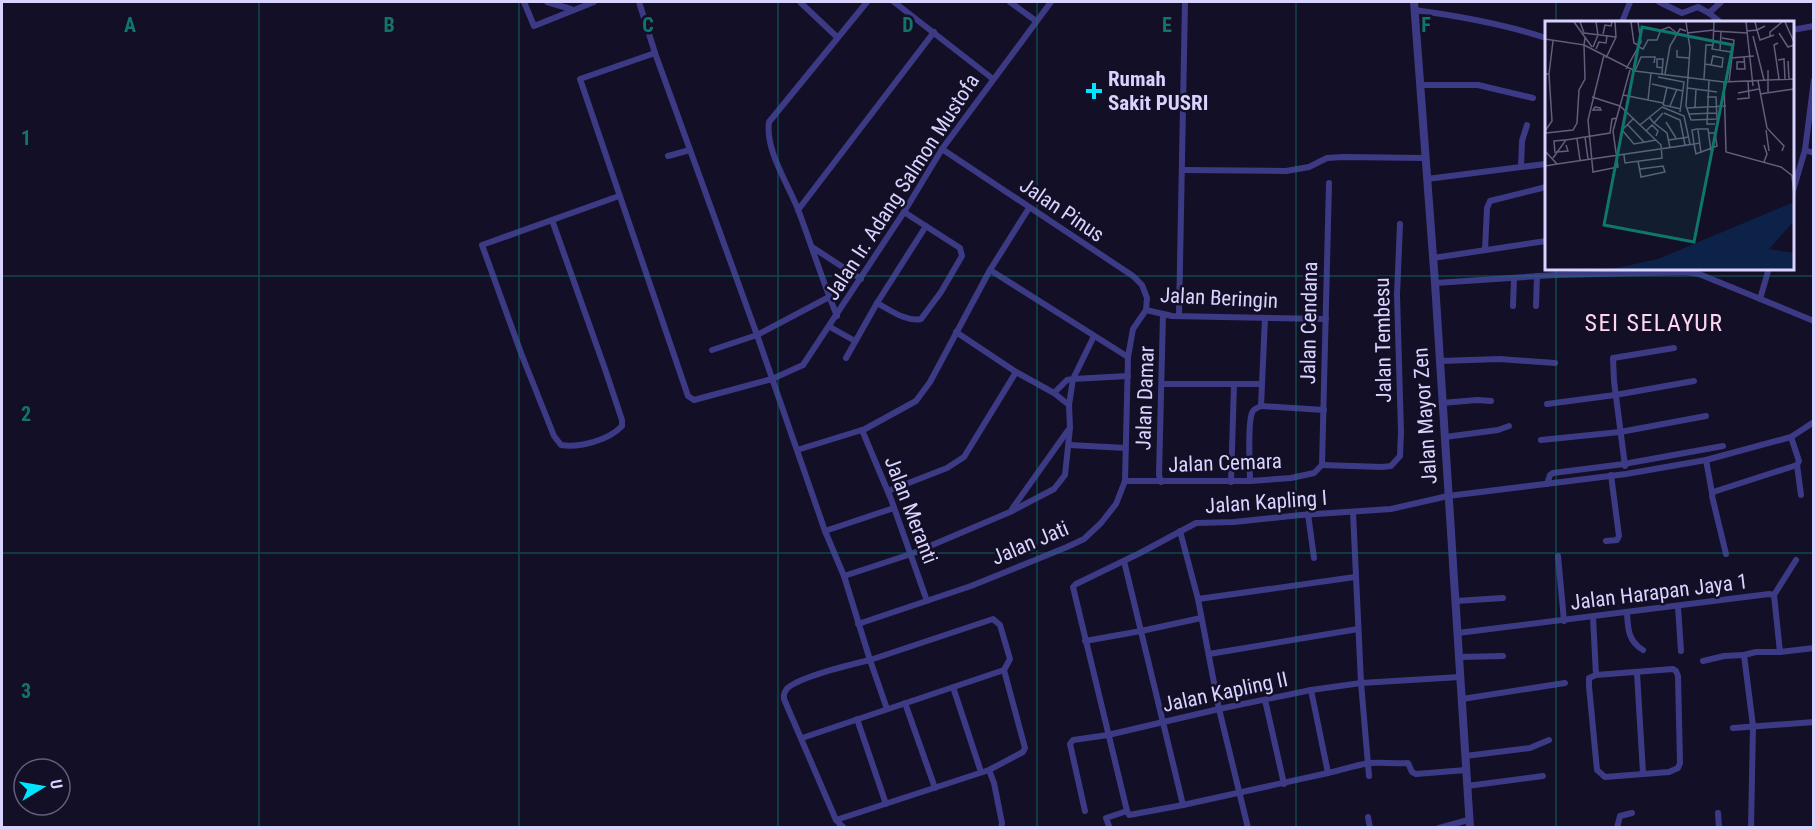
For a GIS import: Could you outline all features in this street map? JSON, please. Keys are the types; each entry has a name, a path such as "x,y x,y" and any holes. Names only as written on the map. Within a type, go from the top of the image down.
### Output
{"street":[{"path":"524,2 534,26 594,2"},
{"path":"547,2 572,10"},
{"path":"639,2 825,531 844,576 887,709"},
{"path":"800,2 837,37"},
{"path":"837,316 798,210 770,144 768,132 769,122 867,2"},
{"path":"894,2 993,79"},
{"path":"1010,2 1036,21"},
{"name":"Jalan Ir. Adang Salmon Mustofa","path":"655,52 580,79 688,396 694,400 772,379 803,365 861,279 942,149 1051,2"},
{"path":"1179,316 1185,2"},
{"path":"1622,21 1630,2"},
{"path":"1659,2 1678,12 1686,12 1698,7 1719,21"},
{"path":"1709,13 1721,2"},
{"path":"1414,6 1524,31 1545,39"},
{"name":"Jalan Mayor Zen","path":"1414,6 1435,283 1469,824"},
{"path":"1794,30 1813,26 1814,36"},
{"path":"798,210 934,32"},
{"path":"1794,187 1805,150 1814,80"},
{"path":"1421,85 1478,85 1533,98"},
{"path":"1521,167 1522,141 1527,125"},
{"name":"Jalan Pinus","path":"942,149 1132,276 1142,285 1147,298 1146,310"},
{"path":"668,156 690,150"},
{"path":"1805,150 1814,153"},
{"path":"1182,170 1286,171 1309,167 1327,158 1426,158"},
{"path":"1426,179 1545,164"},
{"path":"1794,166 1800,167"},
{"name":"Jalan Cendana","path":"1322,465 1329,183"},
{"path":"1485,250 1488,203 1494,199 1545,187"},
{"path":"552,220 622,420 622,426 617,431 571,447 561,445 554,435 524,362 482,245 619,196"},
{"path":"797,450 862,430 916,401 930,382 990,270 1029,208"},
{"path":"877,303 892,312 917,320 921,319 941,292 962,256 960,248 904,212"},
{"name":"Jalan Tembesu","path":"1322,465 1391,466 1400,456 1397,295 1400,224"},
{"path":"846,358 877,303 926,226"},
{"path":"1433,258 1545,241"},
{"path":"811,246 861,279"},
{"path":"990,270 1128,357"},
{"path":"1760,299 1768,270"},
{"path":"1435,283 1537,276 1687,272 1699,274 1814,321"},
{"path":"1536,306 1537,276"},
{"path":"1513,306 1514,278"},
{"path":"712,350 757,335 829,297"},
{"name":"Jalan Beringin","path":"1146,310 1179,316 1326,319"},
{"name":"Jalan Jati","path":"858,624 971,586 1067,547 1084,539 1101,523 1116,504 1125,481 1128,357 1133,329 1146,310"},
{"name":"Jalan Damar","path":"1161,482 1159,475 1164,314"},
{"path":"1261,406 1265,318"},
{"path":"830,327 855,341"},
{"path":"956,332 1016,372 1054,393 1069,405"},
{"path":"844,576 911,554 1010,512 1054,489 1065,475 1070,428 1069,405 1073,379 1094,336"},
{"path":"1626,474 1615,395 1613,358 1674,348"},
{"path":"1440,361 1500,359 1555,363"},
{"path":"888,491 947,468 964,457 1016,372"},
{"path":"1054,393 1067,380 1128,376"},
{"path":"1546,404 1694,381"},
{"path":"1163,384 1262,384"},
{"path":"1231,482 1234,384"},
{"path":"1443,403 1491,401"},
{"path":"1250,482 1252,412 1261,406 1324,410"},
{"path":"1540,440 1620,432 1707,416"},
{"name":"Jalan Kapling I","path":"1127,811 1085,641 1073,587 1076,584 1196,523 1390,509 1449,496 1626,474 1706,460 1791,437 1814,422"},
{"path":"1445,437 1498,430 1509,426"},
{"path":"1010,512 1070,428"},
{"name":"Jalan Meranti","path":"862,430 888,491 927,601"},
{"path":"1791,437 1799,461 1797,465 1801,495"},
{"path":"1069,445 1126,448"},
{"path":"1547,484 1553,473 1624,464 1723,446"},
{"path":"1706,460 1726,554"},
{"name":"Jalan Cemara","path":"1125,481 1250,482 1314,473 1322,465"},
{"path":"1712,493 1797,465"},
{"path":"1606,541 1617,540 1619,536 1611,476"},
{"path":"825,531 894,508"},
{"path":"1353,512 1361,682 1369,776"},
{"path":"1308,514 1314,558"},
{"path":"1180,531 1198,599 1219,709 1248,828"},
{"path":"1558,556 1564,621"},
{"path":"1774,595 1796,560"},
{"path":"1124,561 1183,805"},
{"path":"1198,599 1355,578"},
{"name":"Jalan Harapan Jaya 1","path":"1458,633 1769,594 1774,595 1780,651"},
{"path":"1456,601 1503,598"},
{"path":"1678,606 1681,651"},
{"path":"1627,613 1630,638 1643,650"},
{"path":"1593,617 1596,675"},
{"path":"1085,641 1201,618"},
{"path":"836,820 989,770 1023,752 1025,748 1005,670 1010,659 1000,625 993,619 870,660 829,671 792,684 786,689 784,699 836,820 844,828"},
{"path":"1209,654 1358,629"},
{"path":"1703,661 1756,652 1814,648"},
{"path":"1744,655 1753,726 1751,828"},
{"path":"1459,657 1503,656"},
{"path":"1673,669 1676,671 1680,763 1678,768 1669,772 1605,777 1597,770 1589,686 1590,678 1596,675 1673,669"},
{"path":"802,738 1005,670"},
{"path":"1637,672 1643,773"},
{"name":"Jalan Kapling II","path":"1085,812 1072,761 1070,741 1108,735 1311,690 1361,682 1460,677"},
{"path":"1462,699 1565,683"},
{"path":"953,687 981,772"},
{"path":"1311,690 1328,773"},
{"path":"1265,700 1284,784"},
{"path":"905,703 935,788"},
{"path":"857,719 886,804"},
{"path":"1733,728 1814,722"},
{"path":"1465,756 1530,748 1549,740"},
{"path":"1109,826 1106,818 1127,811 1131,815 1183,805 1367,764 1406,763 1416,774 1466,770"},
{"path":"989,770 994,783 1001,828"},
{"path":"1467,786 1543,776"},
{"path":"1617,828 1620,816 1632,813"},
{"path":"1718,813 1719,828"},
{"path":"1368,817 1370,828"},
{"path":"1439,828 1469,824"}],"place":[{"name":"Rumah Sakit PUSRI","path":"1094,91"}],"district":[{"name":"SEI SELAYUR","path":"1654,323"}]}
